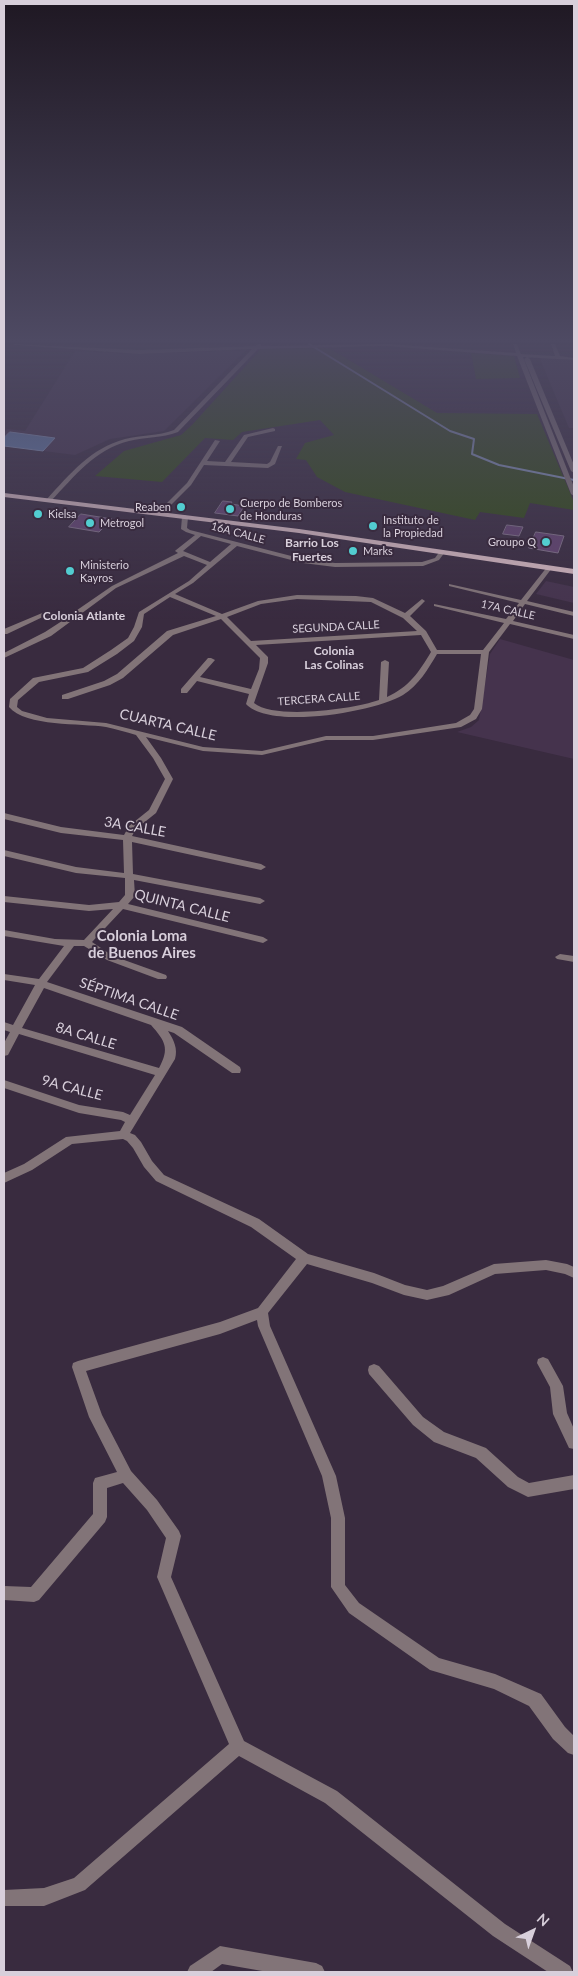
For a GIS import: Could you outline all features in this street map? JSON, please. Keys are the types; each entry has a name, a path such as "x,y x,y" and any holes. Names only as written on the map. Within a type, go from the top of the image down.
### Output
{"main road":[{"path":"4,495 186,517 574,572"}],"street":[{"path":"45,500 90,456 101,449 126,440 155,436"},
{"path":"227,464 246,436"},
{"path":"552,436 574,494"},
{"path":"558,436 574,471"},
{"path":"159,514 189,484 217,442"},
{"path":"204,463 271,465 280,447"},
{"name":"16A CALLE","path":"186,517 184,529 303,561 335,565 429,563 442,552"},
{"path":"200,534 178,550 182,554 210,564"},
{"path":"171,595 197,577 235,544"},
{"path":"4,656 48,634 114,587 182,554"},
{"path":"65,697 107,683 120,676 170,633 274,599 326,597 374,600 406,616 423,634 435,652 485,652 525,602 549,568"},
{"path":"451,585 574,614"},
{"path":"171,595 222,616 264,657 265,665 252,692 196,678"},
{"name":"CUARTA CALLE","path":"171,595 142,613 138,627 131,639 114,652 85,670 36,680 14,699 13,707 19,712 47,720 106,725 203,749 262,753 316,740 373,738 467,722 474,718 478,709 485,652"},
{"path":"406,616 422,601"},
{"name":"17A CALLE","path":"436,604 574,636"},
{"path":"4,632 47,613 67,620"},
{"name":"SEGUNDA CALLE","path":"250,643 423,634"},
{"name":"TERCERA CALLE","path":"252,692 250,704 255,710 283,714 367,707 400,693 413,684 435,652"},
{"path":"184,691 211,660"},
{"path":"383,701 384,662"},
{"path":"86,943 130,896 127,838 132,828 153,811 169,779 158,758 139,733"},
{"name":"3A CALLE","path":"4,816 62,830 127,838 261,867"},
{"path":"4,854 76,870 129,876 260,902"},
{"name":"QUINTA CALLE","path":"4,899 81,907 122,905 263,940"},
{"path":"4,933 55,942 86,943 110,958 162,977"},
{"path":"4,1052 41,983 72,942"},
{"path":"560,957 574,959"},
{"name":"SÉPTIMA CALLE","path":"4,976 41,983 178,1030 236,1070"},
{"path":"123,1135 170,1061 170,1042 166,1033 153,1021"},
{"name":"8A CALLE","path":"4,1026 161,1073"},
{"name":"9A CALLE","path":"4,1084 79,1109 123,1116 132,1121"},
{"path":"4,1178 28,1167 70,1140 123,1135 131,1138 160,1178 254,1223 304,1258 374,1278 404,1290 428,1295 444,1291 494,1269 546,1265 567,1269 574,1273"},
{"path":"304,1258 262,1312 220,1328 78,1367 96,1417 126,1476 152,1505 174,1536 164,1577 238,1747 331,1797 499,1930 564,1972"},
{"path":"262,1312 264,1326 329,1476 338,1518 338,1587 354,1608 435,1665 495,1682 535,1700 559,1733 574,1747"},
{"path":"543,1363 556,1386 560,1414 574,1443"},
{"path":"374,1370 418,1421 446,1441 481,1453 513,1482 528,1490 574,1482"},
{"path":"4,1593 34,1595 100,1517 100,1484 126,1476"},
{"path":"4,1898 44,1897 79,1884 238,1747"},
{"path":"196,1972 220,1955 316,1972"}],"shaded area":[{"path":"4,436 129,436 110,439 75,455 4,446"},
{"path":"546,581 574,587 574,603 536,594"},
{"path":"500,639 574,660 574,759 457,732 471,727 479,720 490,654"}],"green space":[{"path":"177,436 237,436 233,440 205,438 162,482 95,476 124,451"},
{"path":"330,436 546,436 574,502 574,510 530,503 524,518 480,512 475,520 345,492 317,477 306,460 296,459 305,443"}],"water":[{"path":"6,436 42,436 55,438 43,451 4,446"}],"building":[{"name":"Cuerpo de Bomberos de Honduras","path":"223,501 244,506 238,516 215,513"},
{"name":"Metrogol","path":"81,514 112,519 99,532 69,527"},
{"path":"507,525 523,527 519,536 503,534"},
{"name":"Groupo Q","path":"536,532 564,536 558,553 529,548"}],"waterway":[{"path":"466,436 474,439 472,454 499,465 574,480"}],"place":[{"name":"Reaben","path":"181,507"},
{"name":"Cuerpo de Bomberos de Honduras","path":"230,509"},
{"name":"Kielsa","path":"38,514"},
{"name":"Metrogol","path":"90,523"},
{"name":"Instituto de la Propiedad","path":"373,526"},
{"name":"Groupo Q","path":"546,542"},
{"name":"Marks","path":"353,551"},
{"name":"Ministerio Kayros","path":"70,571"}],"district":[{"name":"Barrio Los Fuertes","path":"312,550"},
{"name":"Colonia Atlante","path":"84,616"},
{"name":"Colonia Las Colinas","path":"334,658"},
{"name":"Colonia Loma de Buenos Aires","path":"142,944"}]}
